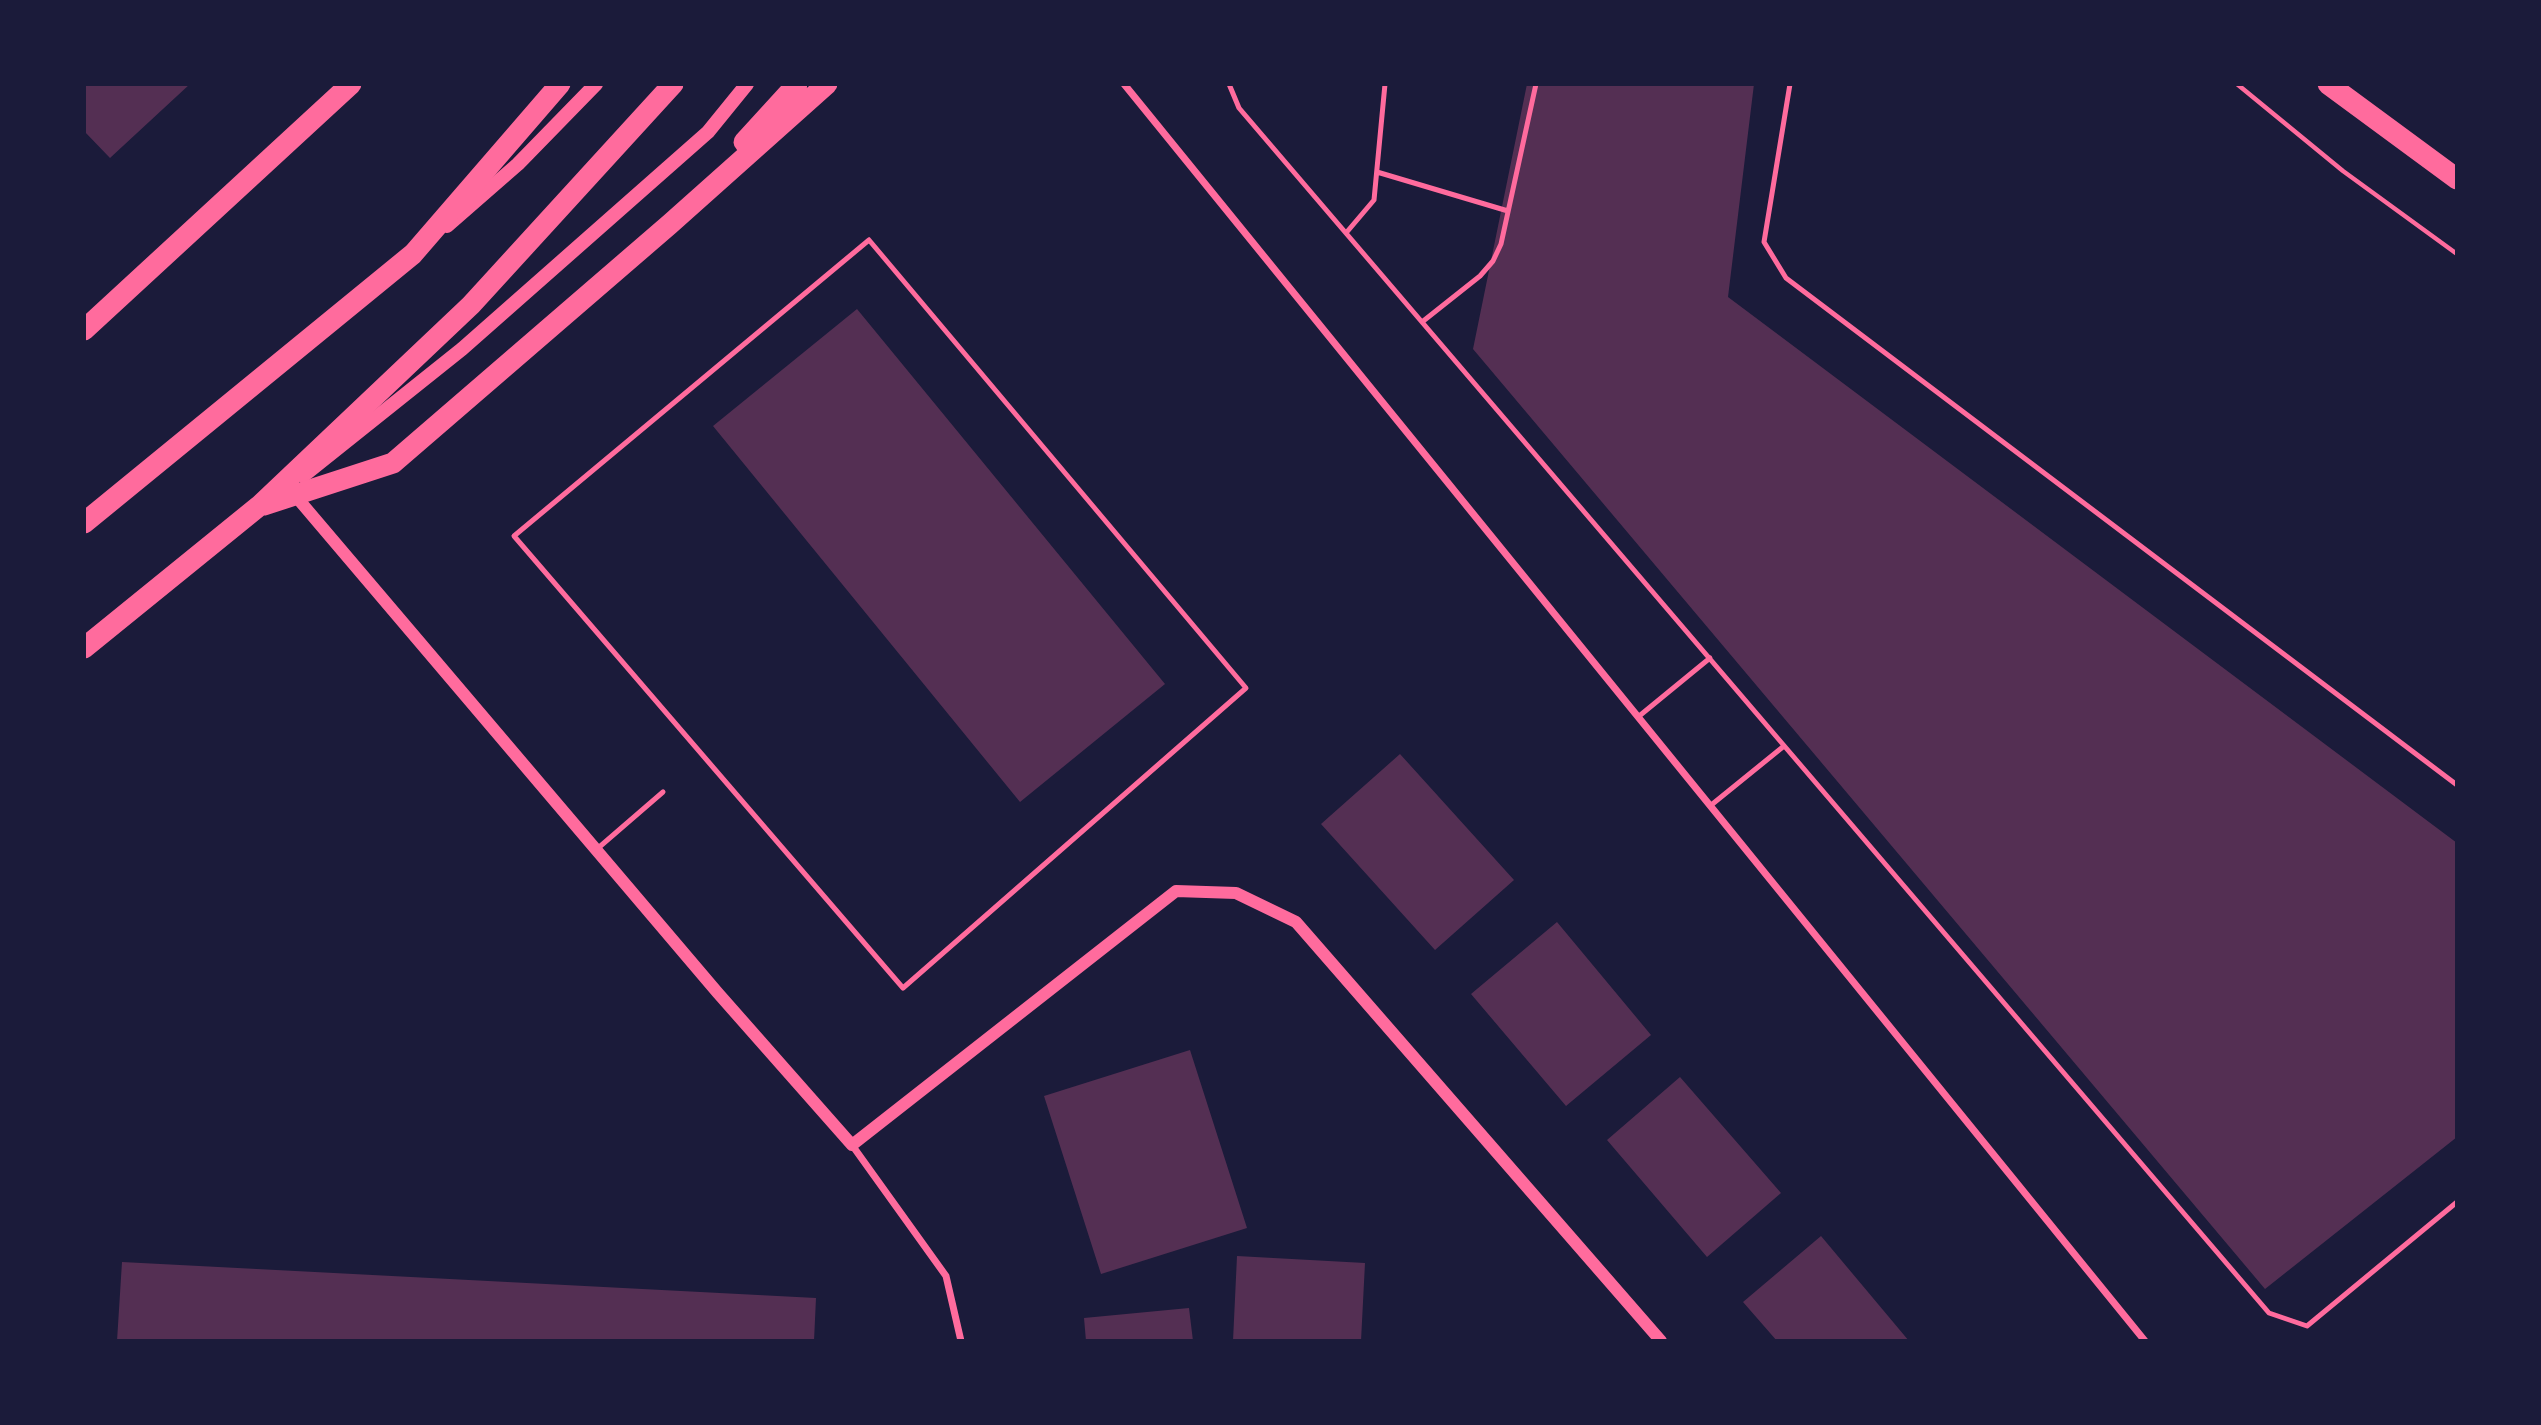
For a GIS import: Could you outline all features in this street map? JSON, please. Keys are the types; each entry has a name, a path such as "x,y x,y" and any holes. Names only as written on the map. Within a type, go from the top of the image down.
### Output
{"highway":[{"path":"84,330 351,84"},
{"path":"84,524 413,254 561,84"},
{"path":"84,648 259,506 471,305 673,84"},
{"path":"670,224 797,84"},
{"path":"259,506 393,463 670,224 827,84"},
{"path":"2328,84 2457,179"}],"main road":[{"path":"84,524 188,449 352,311 517,164 596,84"},
{"path":"84,660 289,488 462,349 708,132 747,84"}],"street":[{"path":"1124,84 2145,1341"},
{"path":"289,488 716,992 852,1145 946,1276 961,1341"},
{"path":"852,1145 1176,891 1236,892 1296,922 1661,1341"}],"lane":[{"path":"1229,84 1239,108 2269,1314 2307,1326 2457,1202"},
{"path":"1346,233 1374,200 1385,84"},
{"path":"1422,322 1480,276 1493,261 1501,244 1536,84"},
{"path":"1790,84 1764,242 1786,278 2457,785"},
{"path":"1377,172 1508,211"},
{"path":"869,240 1246,688 903,988 514,536 869,240"},
{"path":"1638,717 1710,658"},
{"path":"1710,806 1784,746"},
{"path":"597,849 663,792"}],"path":[{"path":"2237,84 2343,171 2457,254"}],"building":[{"path":"84,84 190,84 110,158 84,131"},
{"path":"1527,84 1754,84 1728,297 2457,843 2457,1137 2265,1289 1473,349"},
{"path":"857,309 1165,684 1020,802 713,426"},
{"path":"1400,754 1514,880 1435,950 1321,824"},
{"path":"1557,922 1651,1035 1566,1106 1471,994"},
{"path":"1190,1050 1247,1228 1101,1274 1044,1096"},
{"path":"1680,1077 1781,1193 1707,1257 1607,1140"},
{"path":"1821,1236 1909,1341 1777,1341 1743,1302"},
{"path":"1237,1256 1365,1263 1361,1341 1233,1341"},
{"path":"122,1262 816,1298 814,1341 117,1341"},
{"path":"1189,1308 1193,1341 1086,1341 1084,1318"}]}
